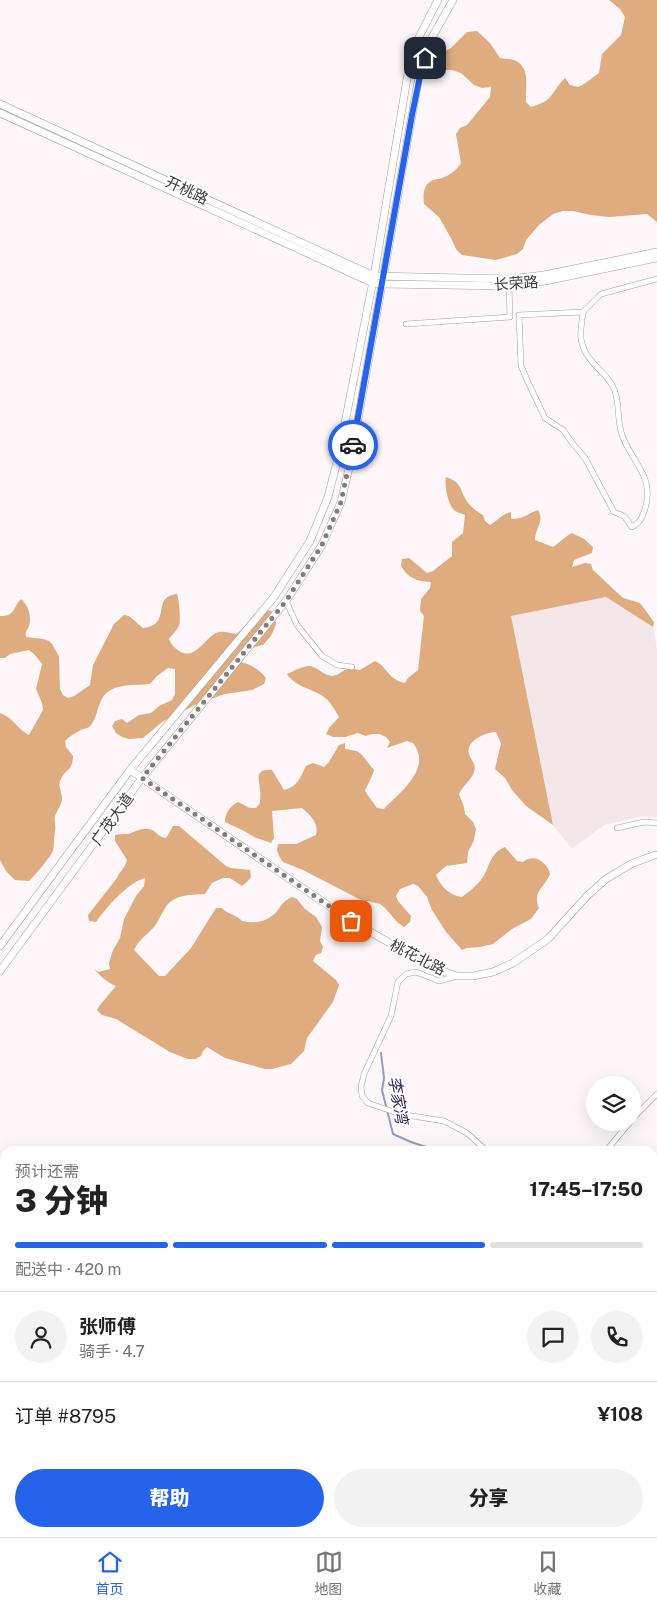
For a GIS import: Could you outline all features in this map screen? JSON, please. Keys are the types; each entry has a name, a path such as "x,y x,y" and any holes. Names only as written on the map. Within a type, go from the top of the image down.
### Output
{"main road":[{"name":"广茂大道","path":"1,944 130,770 274,597 310,541 328,497 338,458 373,280 408,73 416,43 438,0"},
{"name":"广茂大道","path":"0,971 142,778 286,601 322,545 341,502 350,464 420,76 430,41 454,0"},
{"name":"开桃路","path":"0,104 373,280"},
{"name":"开桃路","path":"0,114 373,280"},
{"name":"长荣路","path":"383,281 509,279 544,275 657,252"},
{"name":"长荣路","path":"373,280 509,286 545,281 657,258"},
{"name":"桃花北路","path":"130,770 351,921 434,968 457,976 473,976 493,972 513,963 548,939 587,896 606,879 631,864 655,855"}],"street":[{"path":"583,312 519,315 522,366 546,418 563,430 572,444 585,458 614,512 624,516 632,527 642,519 648,498 644,476 622,435 617,398 611,383 589,360 581,339 583,312 601,294 657,279"},
{"path":"406,324 510,317 509,286"},
{"path":"286,601 296,625 322,656 337,665 352,667"},
{"path":"617,828 644,822 657,823"},
{"path":"457,976 438,981 416,972 406,974 398,982 391,1016 364,1074 361,1088 362,1096 368,1103 400,1114 444,1121 467,1133 482,1146"},
{"path":"641,1110 657,1094"},
{"path":"610,1146 623,1131"}],"shaded area":[{"path":"609,0 657,0 657,222 647,214 609,217 563,211 553,214 539,225 526,240 523,249 517,254 496,260 462,255 456,249 439,217 424,204 424,193 430,182 450,174 461,163 456,134 460,128 467,125 490,97 491,87 482,88 474,85 461,73 452,70 442,70 439,61 442,52 451,48 467,32 477,31 490,43 500,58 510,59 521,64 526,79 526,102 531,107 538,105 548,99 565,78 570,85 578,87 599,73 602,54 621,35 625,17 620,9"},
{"path":"446,477 457,483 468,503 483,515 485,521 490,525 511,512 511,519 515,519 538,510 540,522 535,540 553,547 572,533 584,539 593,547 592,553 574,560 572,567 585,563 591,564 593,570 623,598 640,603 654,622 653,627 606,597 511,616 553,825 526,806 512,790 505,778 495,769 501,743 496,732 477,738 470,745 469,749 475,769 473,775 459,794 465,814 473,822 476,829 474,840 468,852 467,863 446,866 436,875 446,890 462,897 481,880 493,857 505,847 517,861 523,862 531,858 540,860 550,874 538,894 537,902 539,908 531,919 512,929 493,944 462,950 446,932 432,910 427,897 418,886 413,884 400,889 396,896 411,916 410,922 404,927 380,904 359,899 303,870 283,862 277,850 278,844 296,844 316,835 315,823 302,808 272,811 274,838 271,843 254,837 225,822 228,810 238,802 250,808 256,808 260,803 259,776 262,771 272,770 284,790 289,789 298,781 306,766 313,763 324,767 339,745 345,743 345,749 357,751 374,770 365,791 377,808 384,809 412,779 419,761 418,752 413,743 407,741 387,748 390,742 386,737 379,734 366,736 358,733 345,737 333,737 326,734 339,717 334,708 324,697 298,684 287,674 302,667 311,666 334,676 348,668 360,670 375,661 395,679 405,683 418,670 424,616 420,611 421,599 430,588 431,582 410,577 401,566 402,559 409,558 427,573 433,571 452,556 452,542 463,533 465,515 455,511 448,499"},
{"path":"177,594 180,624 169,639 176,649 185,653 195,651 216,633 236,634 268,610 274,612 276,624 271,636 263,645 249,650 241,662 252,666 260,672 266,678 264,684 252,690 225,694 199,703 162,722 143,738 129,739 116,733 112,726 115,721 122,719 127,723 139,715 151,713 159,706 172,700 175,694 175,669 168,668 150,684 121,686 109,691 100,703 91,725 75,733 65,741 66,747 73,756 70,767 60,781 62,801 55,816 53,851 29,881 15,880 6,871 0,860 0,713 8,717 29,735 43,710 36,689 42,664 29,650 0,658 0,616 9,615 21,599 23,601 29,611 30,618 26,637 43,639 52,644 59,656 60,689 63,695 68,698 90,685 93,665 114,624 124,615 129,616 143,628 152,626 160,617 165,600 169,596"},
{"path":"606,597 653,627 657,649 657,818 643,816 604,825 572,849 553,825 511,616"},
{"path":"173,826 179,826 226,866 250,870 251,877 242,886 230,878 223,878 212,883 205,894 176,898 167,905 154,927 134,950 159,976 165,976 191,948 216,908 222,908 242,921 257,922 266,920 290,898 297,899 305,909 316,917 322,927 320,941 323,947 321,953 316,955 313,961 336,980 339,985 333,1002 307,1038 304,1051 291,1064 265,1069 225,1058 207,1047 201,1056 195,1059 188,1059 170,1052 116,1019 102,1015 97,1010 116,986 98,974 94,968 98,972 110,969 109,963 113,950 120,938 124,919 136,896 144,886 145,878 124,890 96,922 89,921 88,915 117,878 127,860 115,841 115,835 128,834 145,829 152,830 166,838"}],"waterway":[{"name":"李家湾","path":"381,1053 384,1078 382,1090 393,1134 423,1146"}],"way so far":[{"path":"351,921 142,778 286,601 322,545 341,502 353,445"}],"route":[{"path":"353,445 412,115 425,58"}]}
